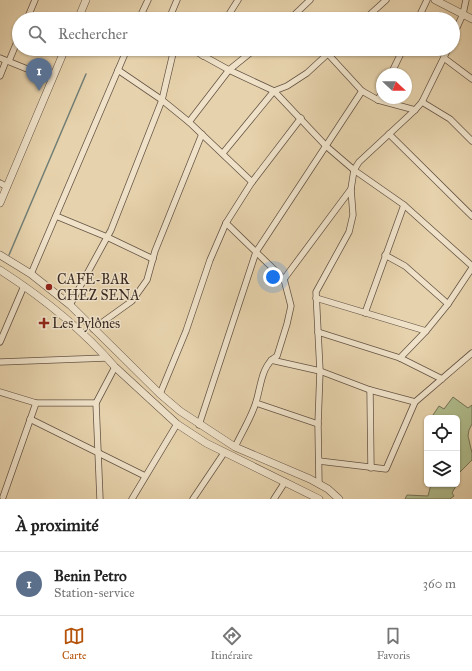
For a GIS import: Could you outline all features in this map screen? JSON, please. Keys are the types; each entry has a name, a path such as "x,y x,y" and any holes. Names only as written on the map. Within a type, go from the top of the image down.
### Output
{"street":[{"path":"30,12 35,0"},
{"path":"81,12 86,0"},
{"path":"143,12 148,0"},
{"path":"172,12 177,0"},
{"path":"230,12 238,0"},
{"path":"297,12 310,0"},
{"path":"373,12 386,0"},
{"path":"421,12 427,0"},
{"path":"435,0 459,12"},
{"path":"460,21 466,0"},
{"path":"460,12 472,19"},
{"path":"0,76 12,51"},
{"path":"0,203 62,56"},
{"path":"31,274 124,56"},
{"path":"70,305 107,237 162,100 172,56"},
{"path":"203,56 274,91 326,146 354,170 404,205 472,267 448,304 426,331 400,358"},
{"path":"189,122 229,70 246,56"},
{"path":"223,153 274,91 287,86 307,73 326,56"},
{"path":"330,56 362,91 376,99"},
{"path":"394,68 400,56"},
{"path":"0,58 52,79"},
{"path":"319,484 318,424 320,371 316,292 349,232 353,215 351,189 354,170 359,162 422,102 444,58 472,78"},
{"path":"118,70 162,100 189,122 252,182"},
{"path":"199,425 256,252 362,91"},
{"path":"422,102 450,119 472,141"},
{"path":"393,104 415,110"},
{"path":"160,394 186,331 210,260 226,223 252,182 301,118"},
{"path":"93,329 132,301 147,280 153,259 202,134"},
{"path":"389,134 472,216"},
{"path":"0,183 7,187"},
{"path":"284,279 351,189"},
{"path":"365,313 404,205"},
{"path":"56,216 107,237 153,259"},
{"path":"226,223 284,279 291,306 277,356 271,360 262,376 256,403 235,447"},
{"path":"0,255 31,274 70,305 160,394 199,425 235,447 310,479 339,499"},
{"path":"385,256 405,266 448,304"},
{"path":"0,270 62,315 115,368 177,424 224,453 318,499"},
{"path":"0,342 24,286"},
{"path":"316,298 426,331"},
{"path":"318,332 400,358 442,379"},
{"path":"319,461 386,469 415,402 472,353"},
{"path":"0,362 106,358"},
{"path":"271,360 320,371 370,390 415,402"},
{"path":"100,499 96,403 115,368"},
{"path":"370,390 371,468"},
{"path":"0,392 36,404 96,403"},
{"path":"256,403 318,424"},
{"path":"3,498 36,404"},
{"path":"30,419 145,476"},
{"path":"132,499 177,424"},
{"path":"193,499 224,453"},
{"path":"274,499 285,482"}],"green space":[{"path":"453,397 468,408 472,405 472,424 468,436 472,460 460,472 460,415 433,415 439,406 444,409"},
{"path":"430,487 455,487 452,493 454,496 450,499 405,499 407,495 428,496"}],"waterway":[{"path":"9,255 86,74"}],"place":[{"name":"Benin Petro","path":"39,91"},
{"name":"CAFE-BAR CHEZ SENA","path":"49,287"},
{"name":"Les Pylônes","path":"44,323"}]}
